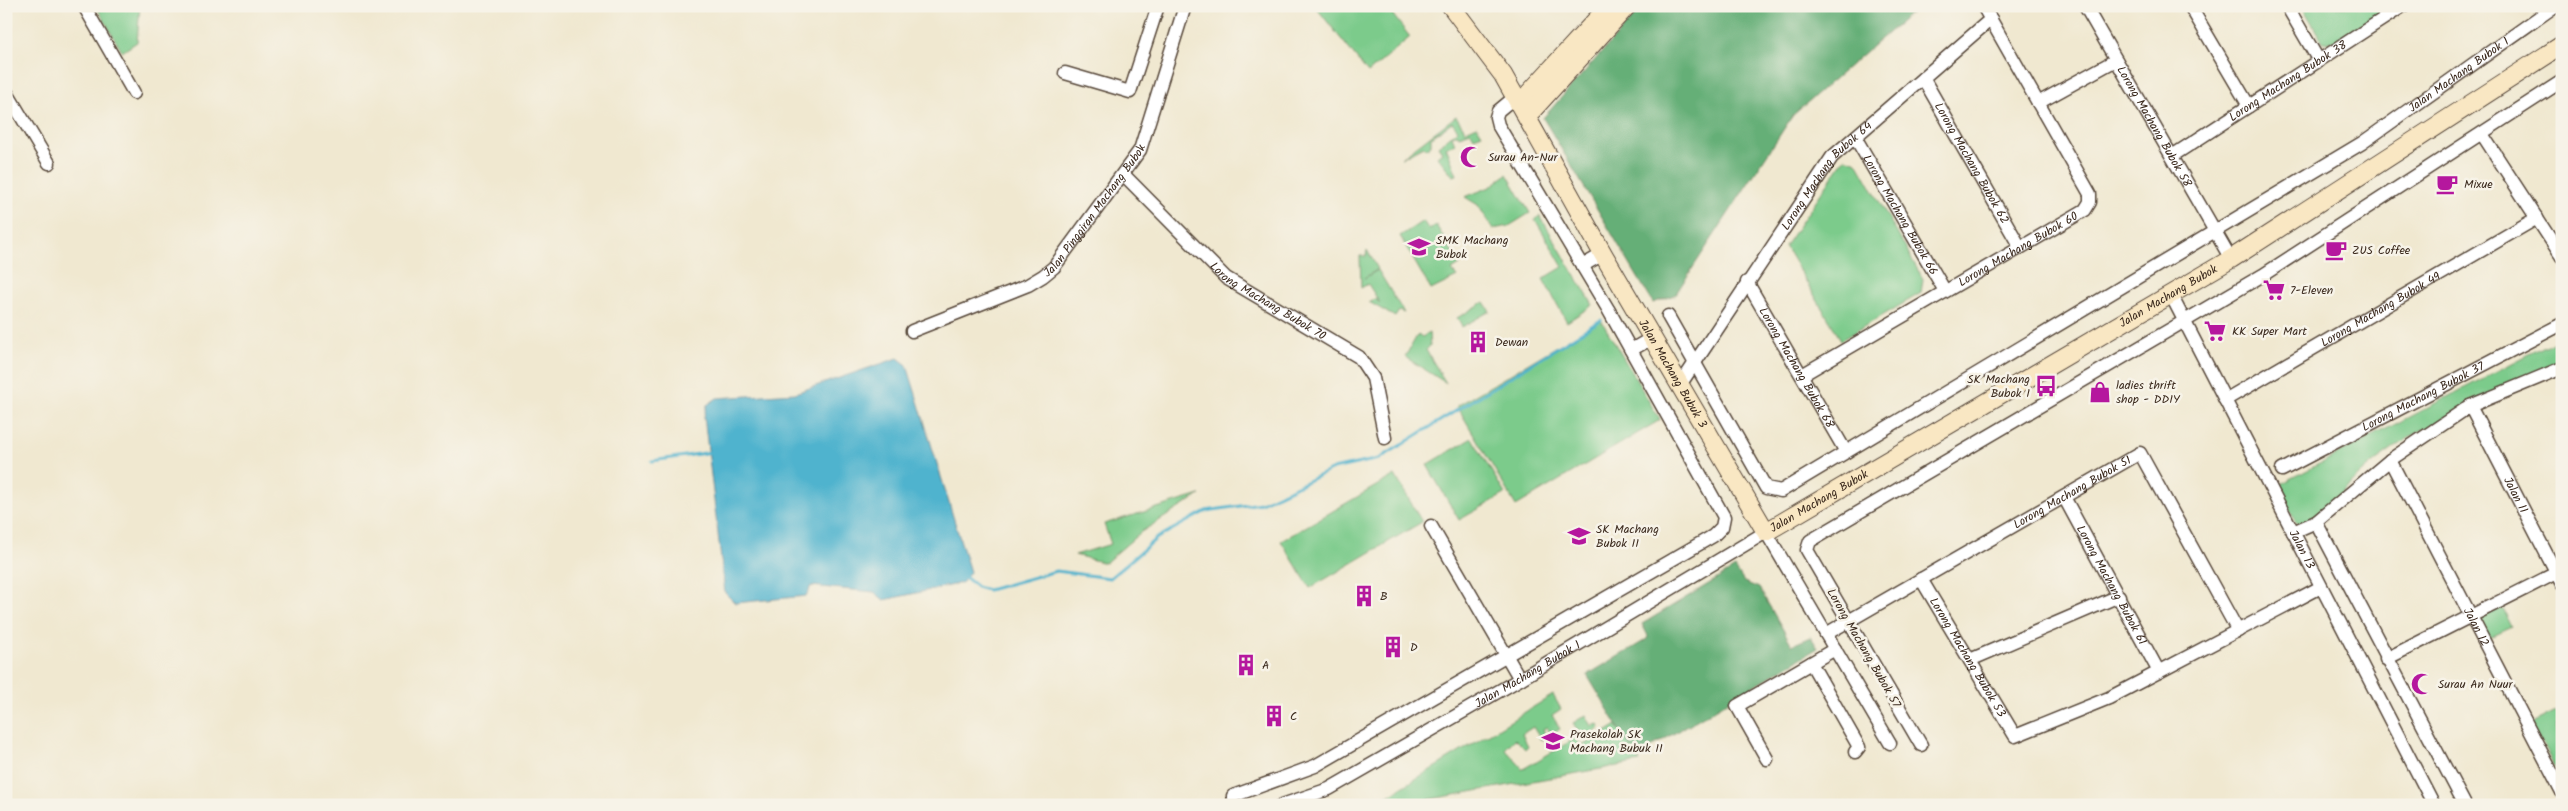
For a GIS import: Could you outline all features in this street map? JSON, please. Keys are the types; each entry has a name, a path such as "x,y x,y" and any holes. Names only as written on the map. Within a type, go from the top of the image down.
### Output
{"main road":[{"name":"Jalan Machang Bubuk 3","path":"1451,6 1490,54 1521,105 1603,254 1766,532"},
{"path":"1582,46 1609,6"},
{"path":"1521,105 1627,6"},
{"name":"Jalan Machang Bubok","path":"1766,532 2171,294 2227,252 2562,45"}],"street":[{"path":"84,6 134,93"},
{"path":"1065,73 1130,92 1158,6"},
{"name":"Jalan Pinggiran Machang Bubok","path":"912,331 1028,285 1054,267 1140,150 1185,6"},
{"name":"Lorong Machang Bubok 60","path":"1802,375 2085,210 2090,202 2090,194 1983,6"},
{"name":"Lorong Machang Bubok 58","path":"2085,6 2227,252"},
{"path":"2190,6 2249,106"},
{"path":"2287,6 2319,61"},
{"name":"Lorong Machang Bubok 38","path":"2172,156 2403,6"},
{"name":"Jalan Machang Bubok 1","path":"2216,232 2362,143 2555,6"},
{"name":"Lorong Machang Bubok 64","path":"1680,384 1832,157 1991,19"},
{"path":"2038,104 2116,60"},
{"name":"Lorong Machang Bubok 62","path":"1923,78 2020,248"},
{"path":"2184,320 2263,275 2562,81"},
{"path":"6,91 49,163"},
{"path":"1233,796 1315,766 1713,536 1722,527 1724,516 1631,350 1498,125 1496,117 1498,111 1521,105"},
{"path":"2482,134 2562,257"},
{"name":"Lorong Machang Bubok 66","path":"1855,138 1945,291"},
{"name":"Lorong Machang Bubok 70","path":"1123,174 1226,278 1359,357 1374,378 1385,438"},
{"name":"Lorong Machang Bubok 49","path":"2225,400 2537,218"},
{"path":"1846,452 2216,232"},
{"path":"1582,266 1603,254"},
{"name":"Lorong Machang Bubok 68","path":"1747,282 1846,452"},
{"name":"Jalan 13","path":"2171,294 2434,805"},
{"name":"Jalan Machang Bubuk 3","path":"1668,316 1766,488 1771,491 1781,491 1846,452"},
{"name":"Lorong Machang Bubok 57","path":"1921,745 1807,550 1810,541 2184,320"},
{"name":"Lorong Machang Bubok 37","path":"2282,470 2562,324"},
{"path":"1631,350 1652,338"},
{"path":"2292,532 2316,522 2390,460 2470,406 2560,371"},
{"name":"Jalan 11","path":"2470,406 2560,576"},
{"name":"Lorong Machang Bubok 51","path":"1826,634 2140,453 2238,631"},
{"name":"Jalan 12","path":"2390,460 2562,792"},
{"name":"Lorong Machang Bubok 61","path":"2064,497 2159,672"},
{"path":"2316,522 2386,658 2423,722 2465,805"},
{"path":"1431,526 1520,679"},
{"name":"Jalan Machang Bubok 1","path":"1282,805 1329,789 1520,679 1766,532"},
{"name":"Jalan Machang Bubuk 3","path":"1766,532 1890,743"},
{"path":"2386,658 2471,616 2560,576"},
{"name":"Lorong Machang Bubok 53","path":"1922,578 2015,736 2109,698 2159,672"},
{"path":"2159,672 2321,588"},
{"path":"1970,660 2119,596"},
{"path":"1767,759 1737,706 1835,650"},
{"path":"1811,663 1859,747 1855,752"}],"green space":[{"path":"96,6 140,6 137,42 122,52"},
{"path":"1315,6 1386,6 1410,37 1368,73"},
{"path":"1643,6 1919,6 1793,115 1675,295 1653,303 1543,118"},
{"path":"2302,6 2390,6 2337,42 2323,42"},
{"path":"1456,116 1466,131 1477,126 1482,134 1474,137 1471,132 1452,136 1455,144 1446,147 1457,175 1453,176 1437,156 1442,152 1438,146 1458,130 1452,122 1431,137 1431,145 1426,149 1423,146 1401,158"},
{"path":"1845,158 1857,162 1923,279 1921,293 1841,340 1785,246"},
{"path":"1507,174 1530,213 1509,226 1493,229 1478,205 1465,197 1490,187"},
{"path":"1540,216 1593,305 1567,322 1543,279 1563,267 1535,219"},
{"path":"1423,221 1429,230 1436,225 1460,265 1452,270 1457,277 1431,290 1400,236"},
{"path":"1367,250 1378,269 1364,278 1378,270 1404,313 1399,311 1395,317 1369,302 1376,298 1380,303 1368,284 1361,288 1360,256 1366,256"},
{"path":"1484,302 1490,311 1462,327 1457,318"},
{"path":"1601,320 1660,420 1516,506 1457,406"},
{"path":"1429,333 1430,346 1426,350 1446,383 1405,357 1418,334 1422,337"},
{"path":"2562,337 2562,361 2413,435 2372,464 2351,483 2332,508 2304,525 2296,523 2277,486"},
{"path":"1472,438 1505,494 1459,520 1427,465"},
{"path":"1395,475 1422,522 1310,588 1281,541"},
{"path":"1200,495 1141,532 1105,563 1075,555 1111,544 1104,524"},
{"path":"1735,568 1744,582 1759,588 1792,645 1811,637 1818,648 1636,756 1587,675 1649,638 1642,624"},
{"path":"2502,607 2512,627 2487,639 2477,619"},
{"name":"Prasekolah SK Machang Bubuk II","path":"1553,695 1561,709 1552,715 1560,729 1551,735 1547,727 1543,729 1547,737 1541,740 1533,727 1522,734 1528,746 1525,749 1515,739 1505,749 1523,769 1576,738 1582,746 1617,725 1640,762 1397,805 1373,805"},
{"path":"2562,709 2562,723 2555,726 2562,739 2562,750 2555,754 2562,767 2562,778 2530,725"},
{"path":"1586,715 1592,726 1598,724 1600,727 1592,735 1588,736 1582,734 1573,723"}],"water":[{"path":"898,358 907,365 970,572 962,583 884,600 874,592 811,586 806,596 735,603 725,593 704,416 707,405 717,398 795,393"}],"waterway":[{"path":"964,576 977,587 988,590 1056,571 1110,578 1157,538 1206,511 1261,503 1333,469 1379,459 1601,320"},
{"path":"652,461 712,452"}],"place":[{"name":"Surau An-Nur","path":"1471,157"},
{"name":"Mixue","path":"2447,184"},
{"name":"SMK Machang Bubok","path":"1419,247"},
{"name":"ZUS Coffee","path":"2336,250"},
{"name":"7-Eleven","path":"2274,290"},
{"name":"KK Super Mart","path":"2215,331"},
{"name":"Dewan","path":"1478,342"},
{"name":"SK Machang Bubok I","path":"2046,386"},
{"name":"ladies thrift shop - DDIY","path":"2100,392"},
{"name":"SK Machang Bubok II","path":"1579,536"},
{"name":"B","path":"1364,596"},
{"name":"D","path":"1393,647"},
{"name":"A","path":"1246,665"},
{"name":"Surau An Nuur","path":"2422,684"},
{"name":"C","path":"1274,716"},
{"name":"Prasekolah SK Machang Bubuk II","path":"1553,741"}]}
